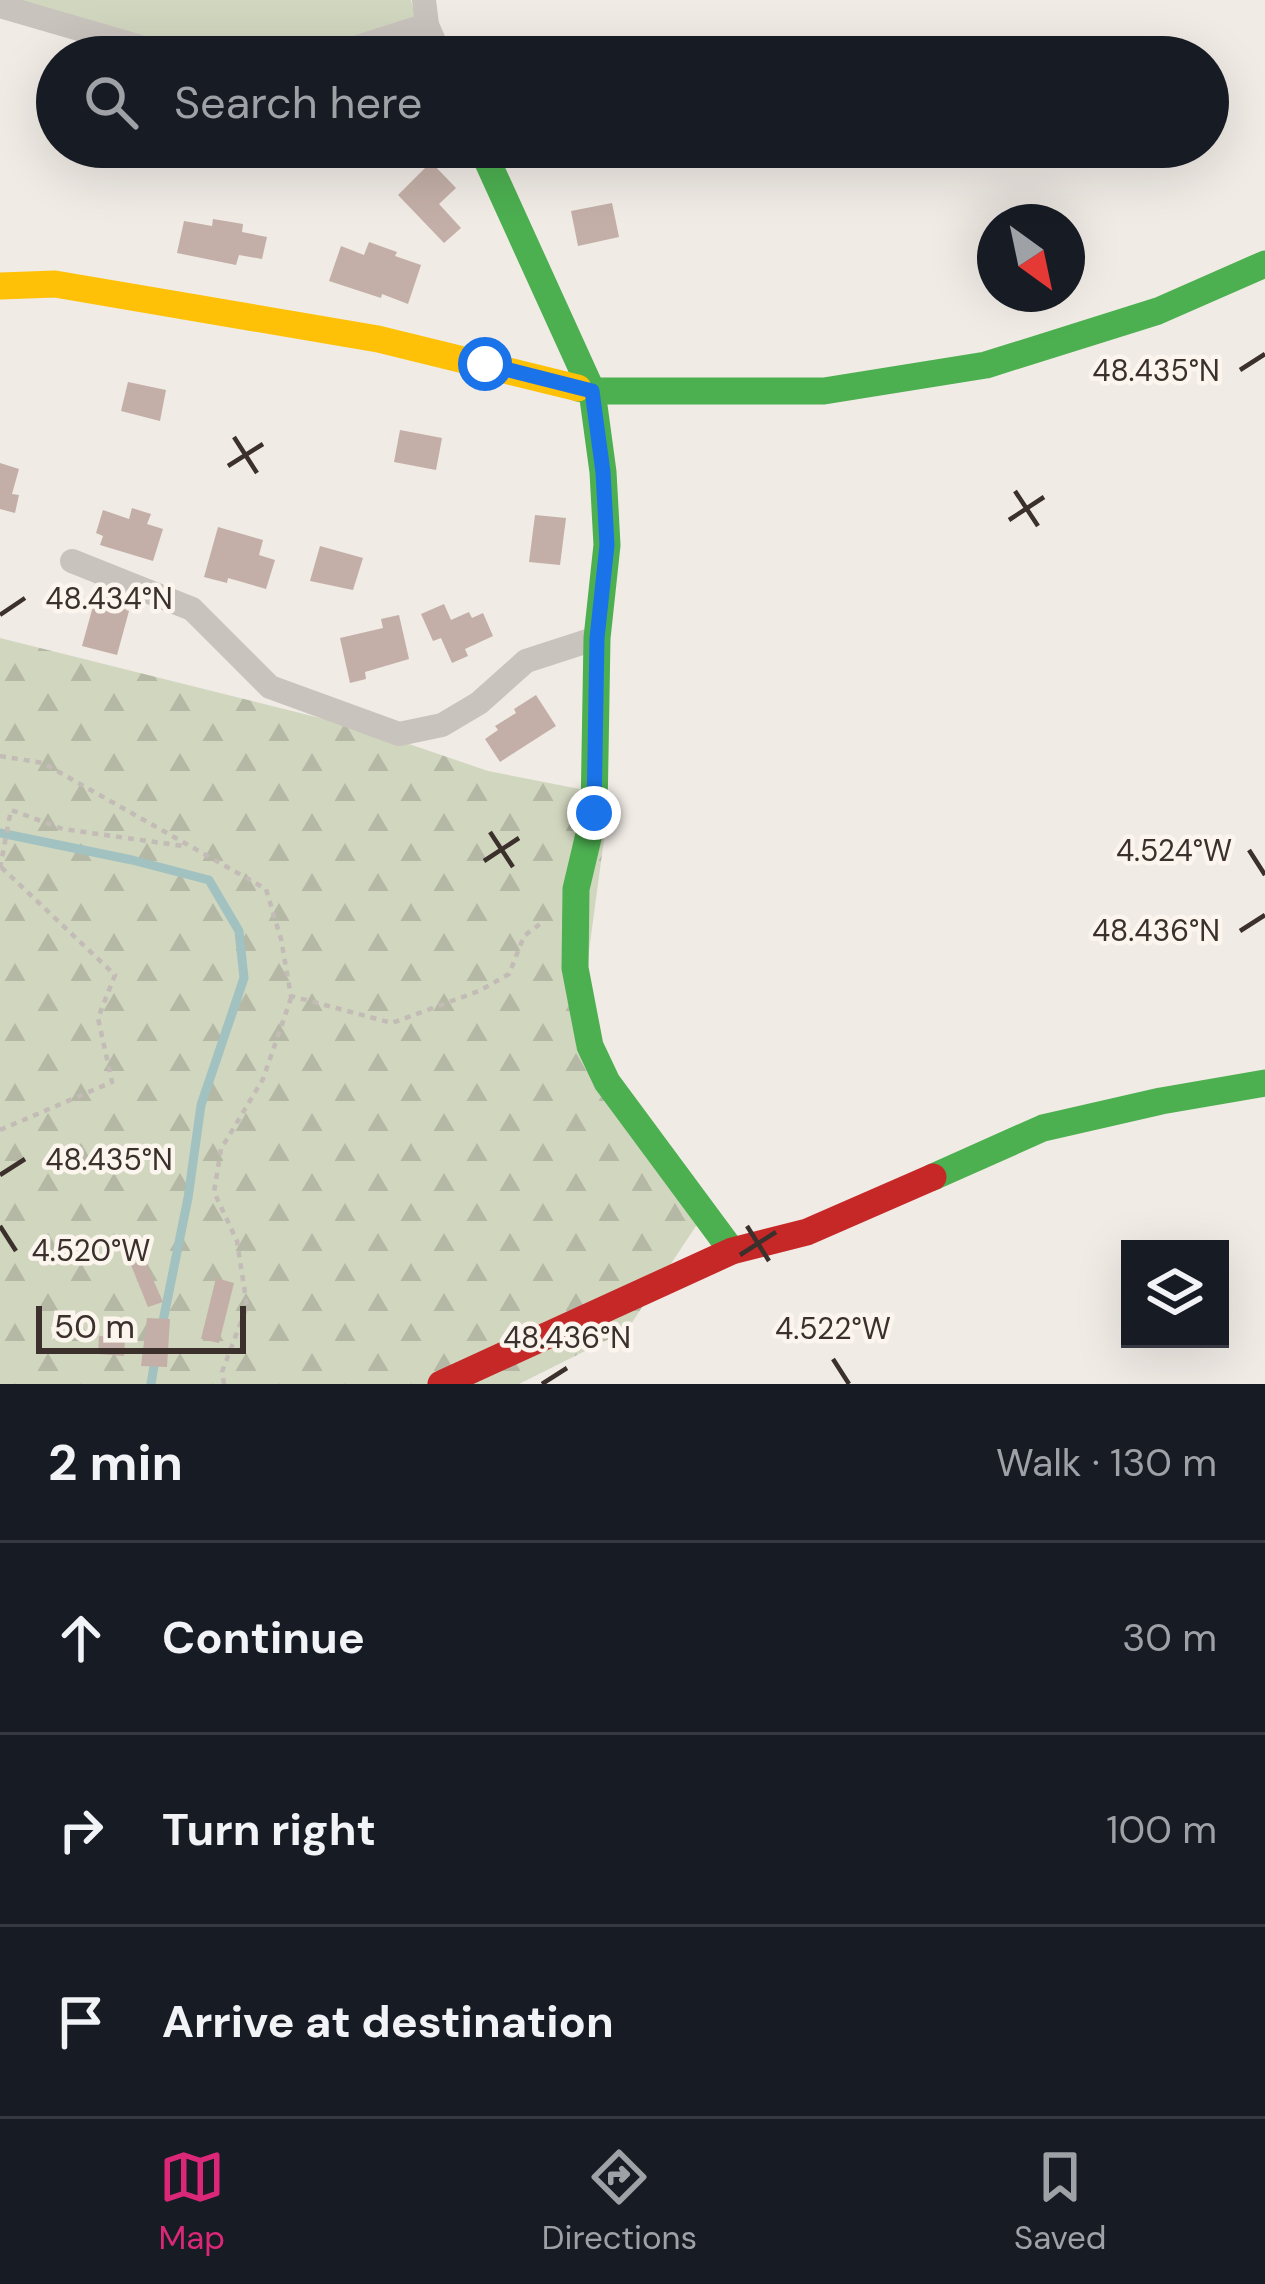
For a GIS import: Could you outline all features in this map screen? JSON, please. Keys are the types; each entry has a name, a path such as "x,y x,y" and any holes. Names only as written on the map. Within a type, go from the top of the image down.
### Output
{"street":[{"path":"0,6 103,36"},
{"path":"376,36 426,13"},
{"path":"491,168 592,391 603,472 607,545 597,638 594,813 576,889 574,968 590,1046 608,1082 732,1251"},
{"path":"0,286 55,284 378,339 592,391 824,392 986,365 1158,311 1265,264"},
{"path":"72,561 192,609 269,687 400,734 442,725 479,703 526,661 597,638"},
{"path":"441,1384 732,1251 807,1232 1043,1128 1265,1083"}],"path":[{"path":"0,756 43,763 266,889 291,996 262,1079 220,1149 214,1192 237,1241 248,1306 222,1372 224,1384"},
{"path":"0,1130 112,1082 98,1018 115,975 1,867 11,811 63,829 188,847"},
{"path":"291,996 392,1024 479,991 509,974 524,936 576,889"}],"green space":[{"path":"0,0 411,0 420,36 70,36"},
{"path":"0,638 368,730 488,771 610,795 576,1047 698,1223 627,1330 519,1384 0,1384"}],"building":[{"path":"425,168 437,168 456,188 439,204 461,228 444,243 398,195"},
{"path":"612,203 619,237 578,246 571,211"},
{"path":"213,219 243,224 242,232 267,237 262,259 239,255 236,265 177,253 184,221 212,226"},
{"path":"369,242 421,265 408,304 329,281 341,246 364,255"},
{"path":"128,382 166,390 160,421 121,411"},
{"path":"400,430 442,438 436,470 394,462"},
{"path":"0,463 19,469 12,494 19,495 15,513 0,509"},
{"path":"132,508 151,514 147,524 163,529 153,561 100,545 103,536 96,533 103,510 129,519"},
{"path":"535,515 566,518 560,565 529,562"},
{"path":"218,527 263,540 259,555 275,560 266,589 204,577"},
{"path":"320,546 363,558 353,590 310,581"},
{"path":"104,585 130,593 117,655 82,646 95,599 100,601"},
{"path":"444,604 451,620 469,612 472,618 483,613 493,636 465,649 468,656 452,663 441,638 433,641 421,614"},
{"path":"399,615 409,659 365,672 366,679 350,683 340,638 383,628 381,619"},
{"path":"536,695 556,726 500,762 485,739 516,713 514,709"},
{"path":"144,1259 163,1302 148,1307 131,1265"},
{"path":"216,1278 234,1283 219,1343 201,1339"},
{"path":"147,1318 170,1319 167,1367 141,1366"},
{"path":"99,1336 125,1338 124,1356 98,1354"}],"waterway":[{"path":"0,833 209,880 239,931 244,978 201,1105 162,1326"},
{"path":"151,1384 155,1360"}],"traffic: fast":[{"path":"491,168 592,391 603,472 607,545 597,638 594,813 576,889 575,968 590,1046 607,1082 732,1251"},
{"path":"578,388 824,391 986,365 1158,311 1265,264"},
{"path":"933,1177 1043,1128 1265,1083"}],"traffic: slow":[{"path":"0,286 55,284 378,339 578,388"}],"traffic: jam":[{"path":"441,1384 732,1251 807,1232 933,1177"}],"route":[{"path":"485,364 592,391 607,545 597,638 594,813"}]}
